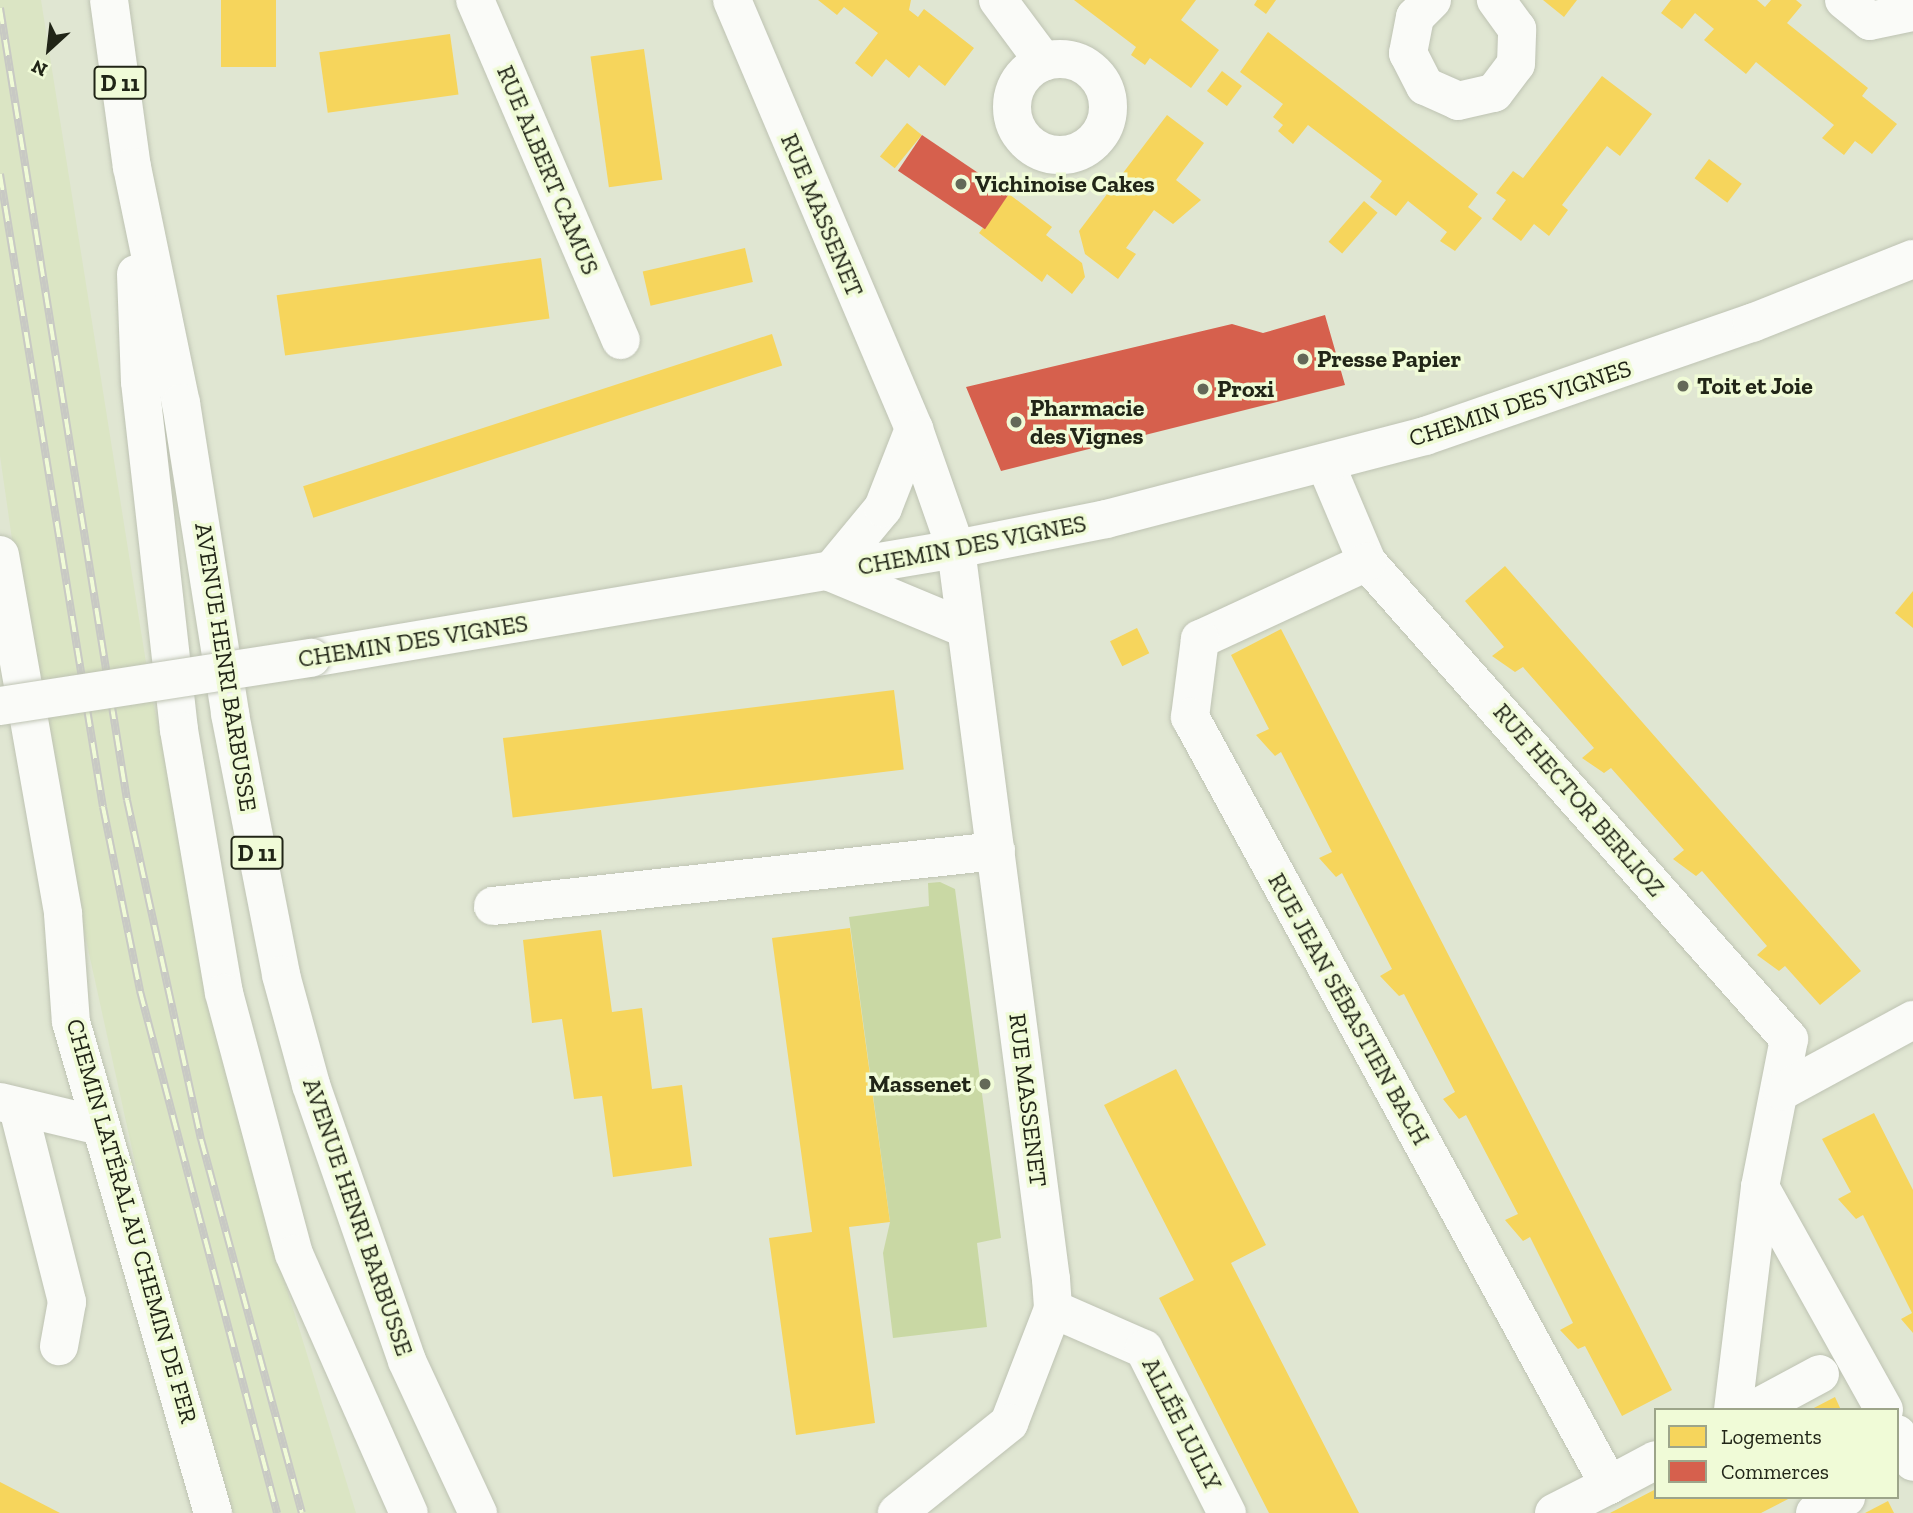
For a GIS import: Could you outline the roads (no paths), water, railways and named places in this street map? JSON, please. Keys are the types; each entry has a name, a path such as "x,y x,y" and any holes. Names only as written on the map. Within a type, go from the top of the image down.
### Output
{"street":[{"name":"AVENUE HENRI BARBUSSE","path":"109,0 132,167 181,403 230,714 281,975 389,1311 478,1513"},
{"name":"RUE ALBERT CAMUS","path":"475,0 621,340"},
{"name":"RUE MASSENET","path":"732,0 914,429 956,549 1053,1309 1009,1423 897,1513"},
{"path":"998,0 1044,62"},
{"path":"1432,0 1415,17 1408,52 1425,86 1458,101 1494,93 1516,64 1517,29 1496,0"},
{"path":"1843,0 1870,21 1913,12"},
{"name":"AVENUE HENRI BARBUSSE","path":"132,167 140,382 179,730 224,993 294,1254 409,1513"},
{"name":"CHEMIN DES VIGNES","path":"0,705 311,658 830,572 956,549 1325,465 1697,343 1913,259"},
{"path":"914,429 883,508 830,572 964,628"},
{"name":"RUE HECTOR BERLIOZ","path":"1325,465 1367,562 1789,1039 1782,1090"},
{"name":"RUE JEAN SÉBASTIEN BACH","path":"1367,562 1200,639 1190,718 1609,1485"},
{"name":"CHEMIN LATÉRAL AU CHEMIN DE FER","path":"2,575 63,914 71,1023 213,1513"},
{"path":"493,906 996,851"},
{"path":"1732,1408 1760,1187 1782,1090 1913,1020"},
{"path":"59,1346 66,1302 9,1105 100,1126"},
{"path":"1760,1187 1883,1408"},
{"name":"ALLÉE LULLY","path":"1053,1309 1144,1349 1227,1513"},
{"path":"1757,1408 1820,1374"},
{"path":"1899,1438 1913,1462"},
{"path":"1554,1513 1654,1461"},
{"path":"1815,1513 1842,1499"}],"railway":[{"path":"0,8 127,800 201,1139 302,1513"},
{"path":"0,174 103,807 140,991 277,1513"}],"place":[{"name":"Vichinoise Cakes","path":"961,184"},
{"name":"Presse Papier","path":"1303,359"},
{"name":"Toit et Joie","path":"1683,386"},
{"name":"Proxi","path":"1203,389"},
{"name":"Pharmacie des Vignes","path":"1016,422"},
{"name":"Massenet","path":"985,1084"}]}
